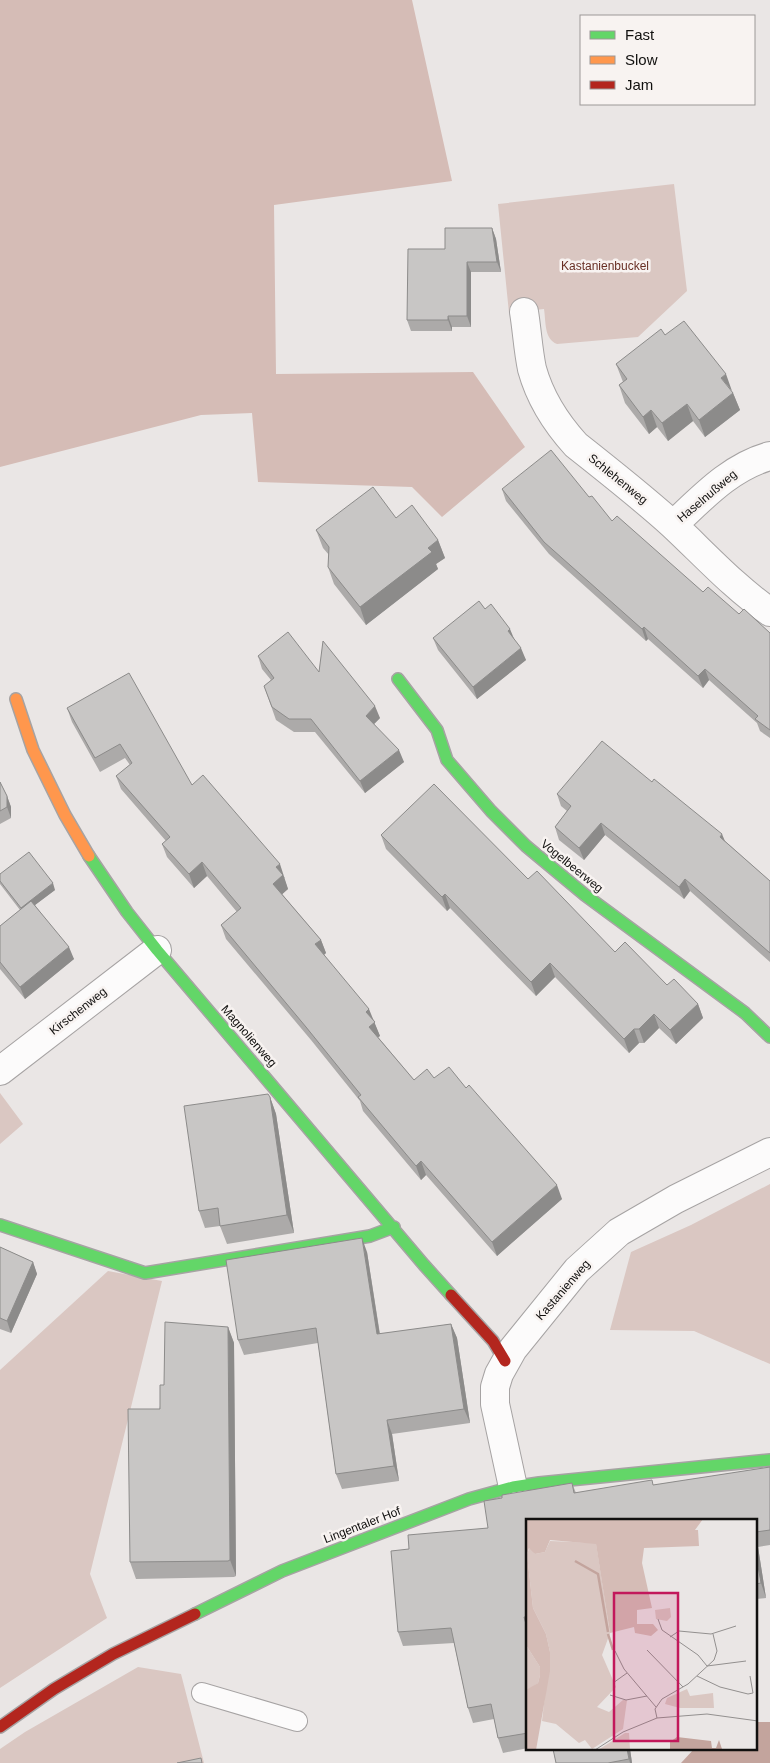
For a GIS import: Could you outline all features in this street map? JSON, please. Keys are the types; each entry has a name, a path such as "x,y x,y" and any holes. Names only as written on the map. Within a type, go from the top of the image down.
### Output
{"street":[{"name":"Schlehenweg","path":"524,312 535,378 557,422 576,445 673,525 708,559 770,612"},
{"name":"Haselnußweg","path":"673,525 743,466 770,456"},
{"name":"Vogelbeerweg","path":"398,679 438,730 447,760 491,811 526,846 584,895 745,1013 770,1037"},
{"name":"Magnolienweg","path":"16,700 34,750 65,815 108,884 156,950 451,1296 493,1341 505,1361"},
{"name":"Kirschenweg","path":"0,1071 156,950"},
{"name":"Kastanienweg","path":"513,1487 495,1404 495,1387 505,1361 513,1348 577,1270 619,1232 676,1199 770,1152"},
{"path":"0,1225 145,1273 370,1236 394,1227"},
{"name":"Lingentaler Hof","path":"0,1727 54,1689 113,1654 282,1571 449,1506 513,1487 539,1483 770,1460"}],"lane":[{"path":"202,1693 297,1721"}],"green space":[{"name":"Kastanienbuckel","path":"674,184 687,291 638,337 557,344 553,342 548,334 544,309 509,313 498,204"},
{"path":"0,1093 23,1124 0,1144"},
{"path":"770,1184 770,1364 694,1331 610,1330 631,1252 691,1225"},
{"path":"108,1271 162,1281 90,1574 107,1618 0,1688 0,1370"},
{"path":"138,1667 181,1674 204,1763 0,1763 0,1749 25,1732"}],"shaded area":[{"path":"0,0 412,0 452,181 274,205 276,374 473,372 525,447 442,517 412,487 258,482 252,413 201,415 0,467"},
{"path":"758,1722 770,1722 770,1763 681,1763 693,1750 758,1750"}],"building":[{"path":"445,228 492,228 497,262 467,262 467,316 448,316 448,320 407,320 408,249 445,249"},
{"path":"684,321 726,374 721,378 733,393 699,420 687,404 662,423 651,410 643,417 619,385 627,379 616,364 661,329 665,335"},
{"path":"551,450 589,497 592,496 612,521 617,516 703,592 708,587 739,614 744,609 770,633 770,730 755,719 758,716 705,669 698,676 644,627 642,629 544,542 502,489"},
{"path":"373,487 396,518 412,505 438,540 428,548 432,552 360,607 328,567 329,547 316,530"},
{"path":"479,601 485,609 491,604 510,629 508,631 521,648 473,687 433,638"},
{"path":"288,632 319,672 323,641 375,706 366,716 399,750 360,781 311,719 289,719 272,707 264,686 274,678 258,656"},
{"path":"129,673 192,785 203,775 280,864 276,867 283,875 273,884 321,940 315,944 369,1009 366,1012 375,1022 369,1027 414,1080 427,1069 434,1078 449,1067 466,1088 469,1085 557,1185 492,1242 421,1161 416,1166 358,1097 361,1095 306,1027 221,925 241,908 202,862 189,874 162,844 170,837 116,776 132,763 120,744 95,758 67,708"},
{"path":"602,741 652,782 654,779 722,834 720,837 770,881 770,953 685,879 679,887 601,823 579,848 555,827 571,806 557,794"},
{"path":"0,782 7,796 7,807 0,811"},
{"path":"434,784 528,879 537,871 615,952 625,942 667,985 674,979 698,1004 670,1030 654,1014 639,1029 634,1029 624,1039 550,963 531,982 445,894 442,897 381,835"},
{"path":"29,852 53,883 21,908 0,881 0,874"},
{"path":"31,901 69,947 20,987 0,962 0,926"},
{"path":"268,1094 270,1097 287,1215 220,1226 218,1208 199,1211 184,1106"},
{"path":"362,1238 377,1334 451,1324 464,1409 387,1420 394,1466 336,1474 316,1328 238,1340 226,1260"},
{"path":"0,1247 33,1262 7,1321 0,1318"},
{"path":"165,1322 228,1327 230,1560 228,1561 130,1562 128,1409 160,1409 160,1385 164,1385"},
{"path":"770,1467 770,1530 758,1532 758,1519 526,1519 526,1617 524,1617 526,1624 526,1733 498,1738 491,1704 468,1708 451,1628 398,1632 391,1551 409,1549 408,1535 488,1528 484,1501 502,1498 502,1495 572,1483 574,1493 652,1480 653,1485"},
{"path":"758,1566 761,1583 758,1584"},
{"path":"553,1750 627,1750 629,1759 608,1763 556,1763"},
{"path":"201,1758 202,1763 177,1763"}],"traffic: fast":[{"path":"398,679 437,730 447,760 491,811 526,846 585,895 745,1013 770,1037"},
{"path":"89,856 127,912 157,950 451,1295"},
{"path":"0,1225 145,1273 370,1236 394,1227"},
{"path":"195,1614 282,1571 469,1499 513,1487 770,1460"}],"traffic: slow":[{"path":"16,699 33,750 65,815 89,856"}],"traffic: jam":[{"path":"451,1295 493,1341 505,1361"},
{"path":"0,1727 54,1689 113,1654 195,1614"}]}
